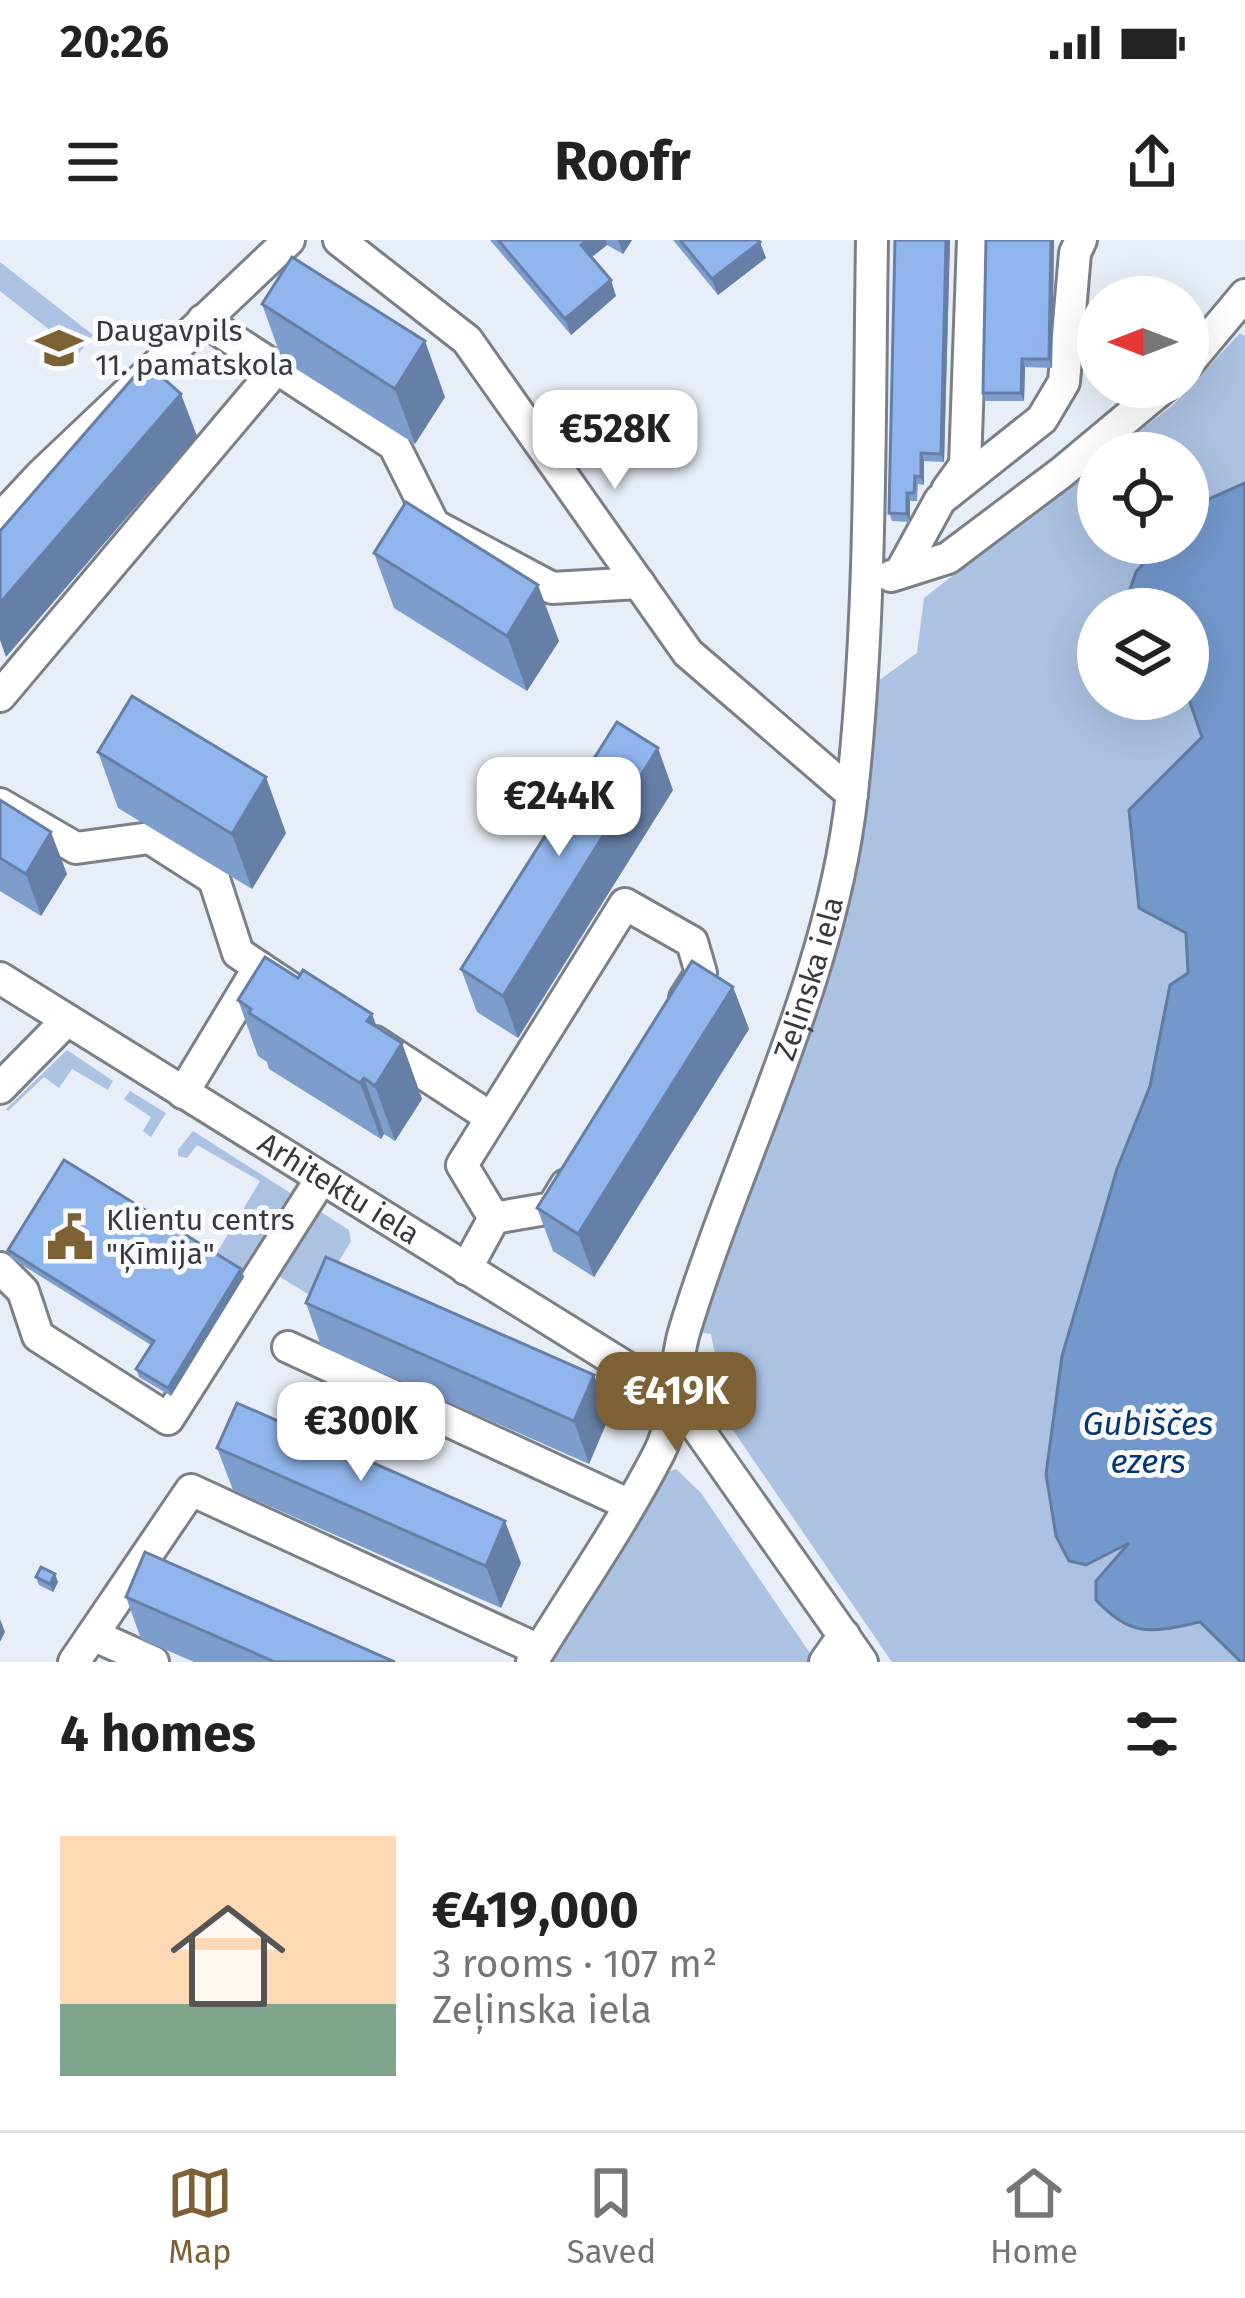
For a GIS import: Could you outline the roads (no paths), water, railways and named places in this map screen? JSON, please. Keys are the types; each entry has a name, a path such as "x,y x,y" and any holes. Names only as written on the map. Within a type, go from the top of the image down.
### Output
{"street":[{"path":"0,519 40,475 289,240"},
{"path":"339,240 467,340 688,652 852,794"},
{"name":"Zeļinska iela","path":"535,1656 661,1449 676,1399 683,1334 798,1013 842,854 852,794 866,584 872,240"},
{"path":"900,573 965,465 973,240"},
{"path":"940,500 1042,419 1064,382 1075,253 1081,240"},
{"path":"1209,338 1245,295"},
{"path":"202,320 394,445 434,525 552,588 639,583"},
{"path":"0,696 276,369"},
{"path":"866,584 948,558 1139,408"},
{"path":"0,804 76,848 150,838 214,879 238,953 305,997"},
{"path":"494,1218 462,1165 625,904 692,942 701,973 664,1032"},
{"path":"183,1093 260,967"},
{"name":"Arhitektu iela","path":"0,978 676,1399"},
{"path":"0,1088 67,1020"},
{"path":"345,1023 490,1117"},
{"path":"494,1218 552,1208 577,1169"},
{"path":"0,1268 22,1292 38,1336 168,1419 321,1178"},
{"path":"466,1269 494,1218"},
{"path":"288,1347 628,1504"},
{"path":"676,1399 862,1662"},
{"path":"74,1662 191,1490 535,1656"},
{"path":"93,1635 152,1662"},
{"path":"825,1662 844,1635"}],"water":[{"name":"Gubiščes ezers","path":"1245,483 1245,1662 1200,1622 1144,1629 1109,1613 1096,1600 1096,1581 1129,1543 1086,1565 1069,1561 1056,1536 1046,1474 1062,1356 1117,1169 1150,1086 1170,985 1188,973 1186,933 1139,908 1129,810 1202,737 1196,720 1209,720 1209,588 1130,588 1143,564 1209,564 1209,499"}],"place":[{"name":"Daugavpils 11. pamatskola","path":"59,348"},
{"name":"Klientu centrs \"Ķīmija\"","path":"70,1237"}]}
